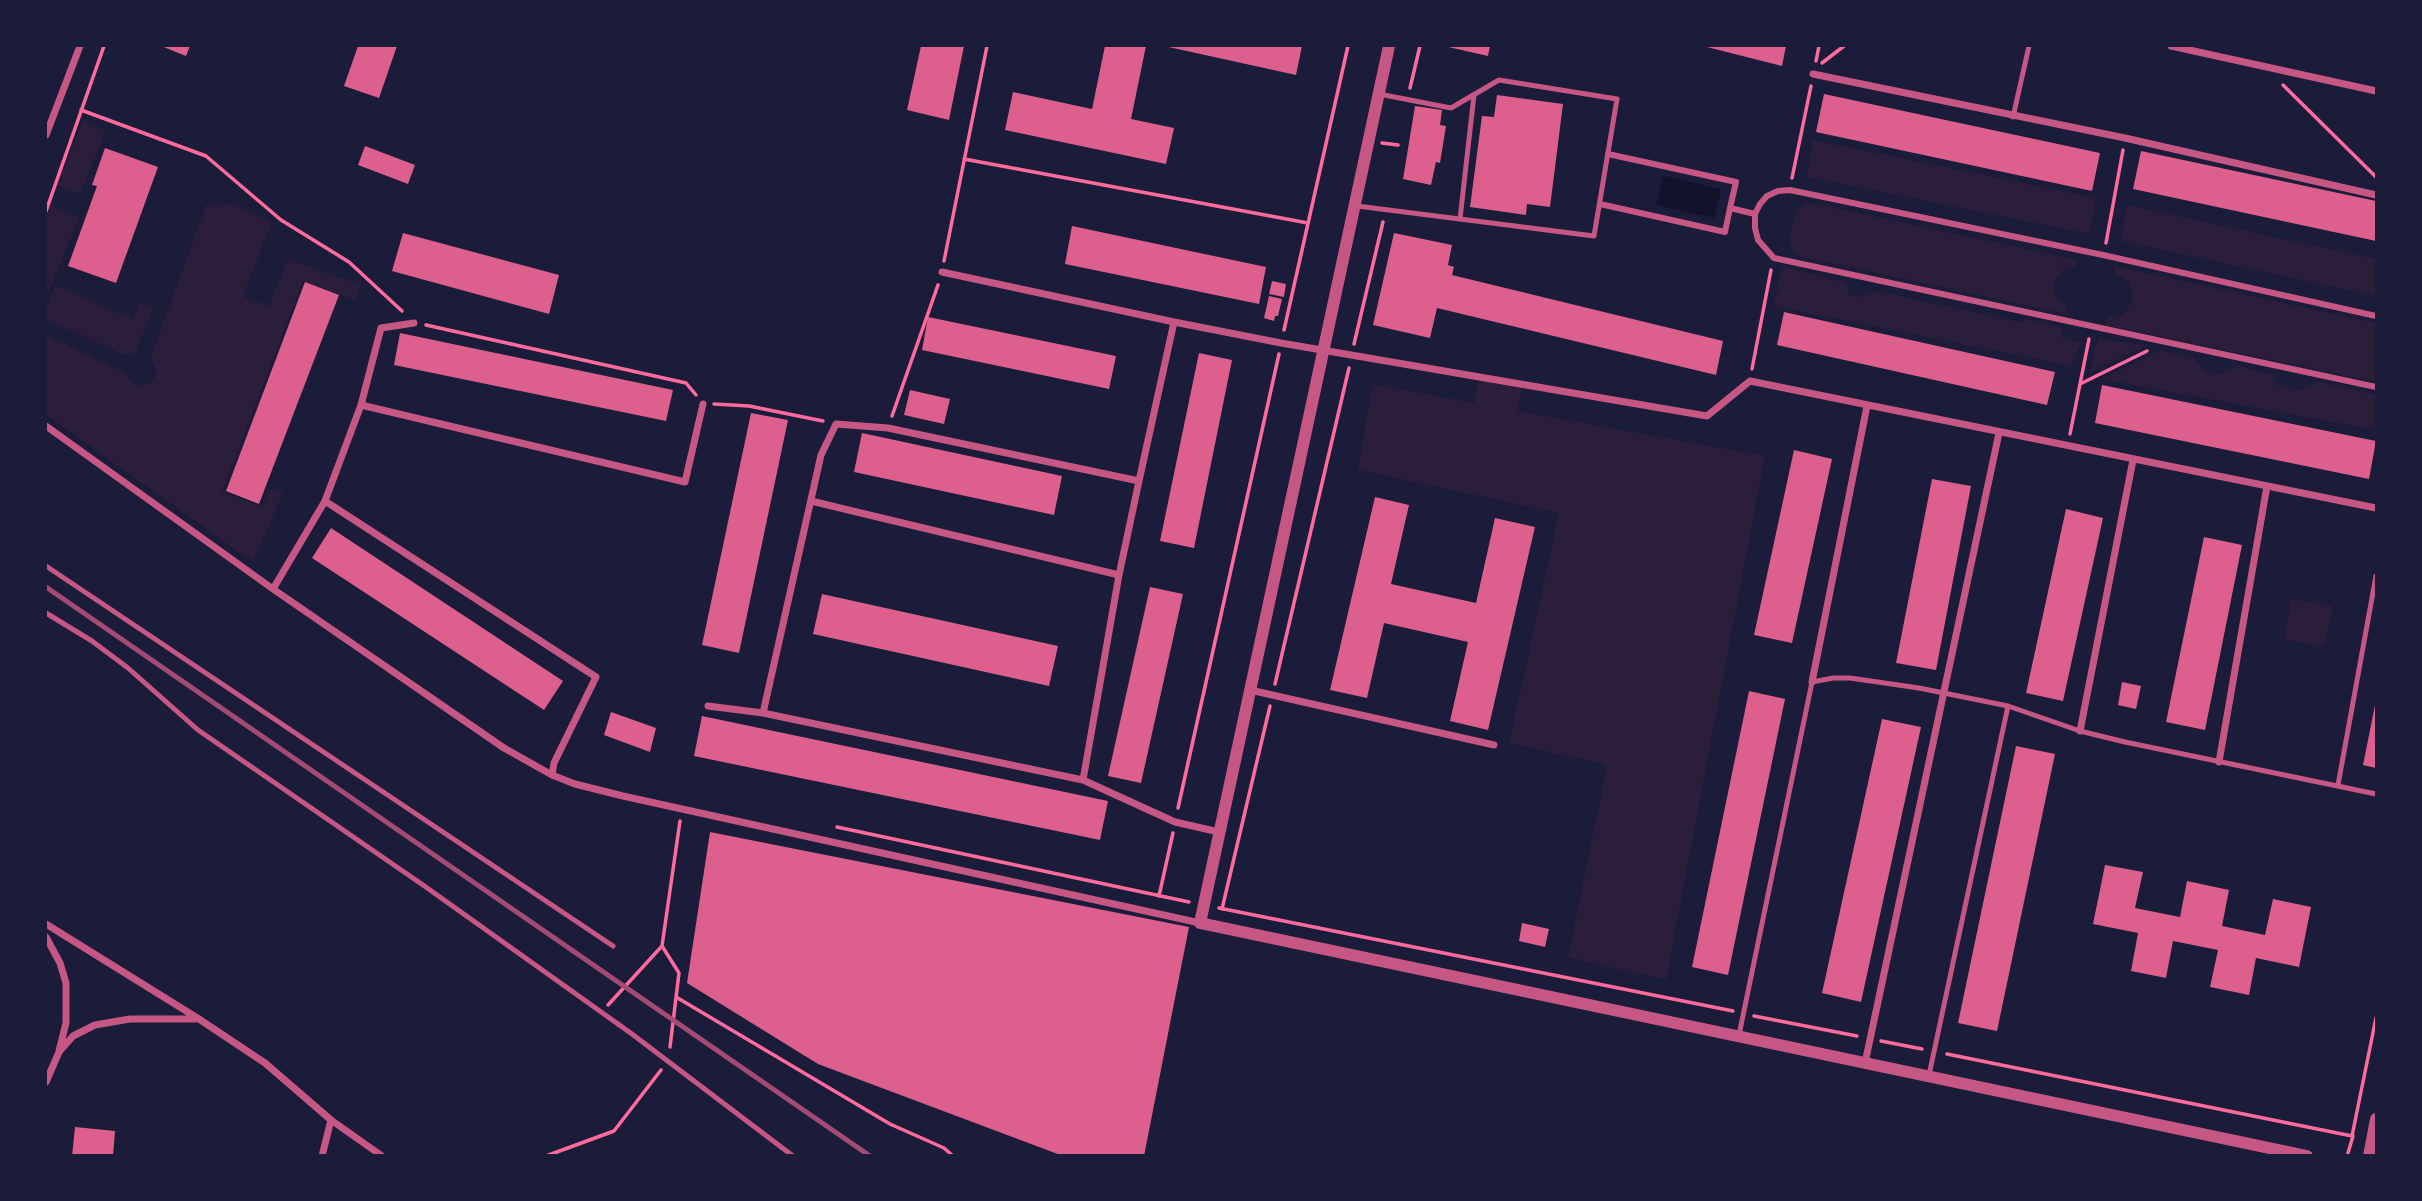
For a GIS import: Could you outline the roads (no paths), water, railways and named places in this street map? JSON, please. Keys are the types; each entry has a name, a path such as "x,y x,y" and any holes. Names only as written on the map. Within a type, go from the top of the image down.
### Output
{"street":[{"path":"46,135 80,46"},
{"path":"1200,923 1389,46"},
{"path":"2171,46 2376,91"},
{"path":"1813,74 2125,138 2376,195"},
{"path":"1600,204 1725,232 1735,182 1608,155"},
{"path":"2376,316 2104,255 1790,190 1777,191 1767,196 1759,204 1755,214 1758,240 1774,258 2376,387"},
{"path":"1730,208 1755,214"},
{"path":"942,272 1281,343 1707,416 1750,381 2376,508"},
{"path":"1083,780 1119,575 1174,322"},
{"path":"273,589 325,501 361,405 381,328 414,323"},
{"path":"361,405 685,482 703,404"},
{"path":"1812,682 1867,406"},
{"path":"763,713 821,455 836,424 888,428 1139,481"},
{"path":"46,426 273,589 505,748 551,775 575,784 1200,923 2307,1156"},
{"path":"1865,1063 1999,433"},
{"path":"2080,731 2133,460"},
{"path":"2218,762 2267,486"},
{"path":"325,501 596,677 554,762 551,775"},
{"path":"811,501 1119,575"},
{"path":"1250,690 1494,745"},
{"path":"708,706 763,713 1083,780 1175,822 1219,832"},
{"path":"46,924 265,1063 331,1120 382,1156"},
{"path":"46,937 60,963 66,983 66,1023 59,1052 46,1082"},
{"path":"59,1052 74,1036 95,1025 130,1019 199,1020"},
{"path":"2369,1156 2376,1119"},
{"path":"322,1156 331,1120"}],"lane":[{"path":"2013,117 2029,46"},
{"path":"1354,205 1594,236 1617,99 1499,80 1451,108 1378,94"},
{"path":"1460,219 1474,94"},
{"path":"46,566 613,946"},
{"path":"2338,785 2376,576"},
{"path":"46,613 92,641 128,668 198,730 601,1012 793,1156"},
{"path":"1738,1037 1812,682 1850,678 2008,706 2080,731 2376,794"},
{"path":"1929,1075 2008,706"}],"railway":[{"path":"46,587 870,1156"}]}
